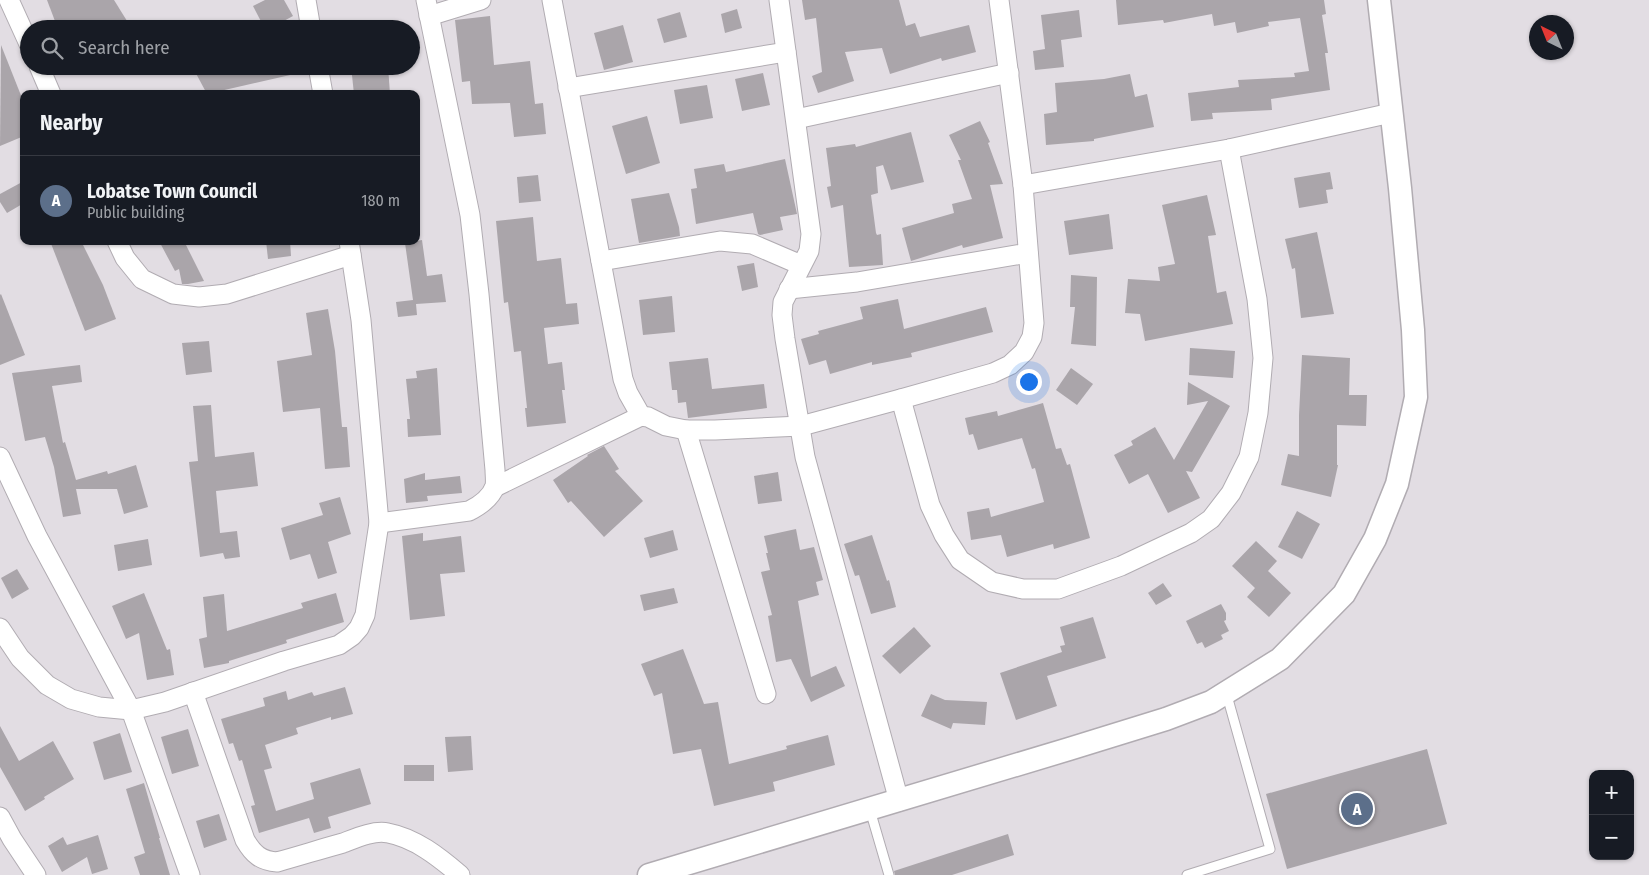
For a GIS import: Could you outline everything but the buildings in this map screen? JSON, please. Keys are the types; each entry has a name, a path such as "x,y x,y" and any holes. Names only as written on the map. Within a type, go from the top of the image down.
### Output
{"street":[{"path":"9,0 20,24"},
{"path":"306,0 309,20"},
{"path":"379,523 469,511 479,506 494,487 496,470 470,215 428,8 481,0"},
{"path":"552,0 623,379 628,394 641,416"},
{"path":"779,0 811,234 809,252 783,302 784,339 805,456 899,801"},
{"path":"494,487 641,416 648,417 666,426 686,430 801,426 993,373 1010,365 1024,352 1032,337 1034,323 1023,185 1000,0"},
{"path":"649,875 1166,719 1211,702 1280,659 1344,594 1375,538 1397,484 1416,397 1414,330 1379,0"},
{"path":"568,88 786,52"},
{"path":"796,119 1009,73"},
{"path":"43,75 49,90"},
{"path":"320,75 322,90"},
{"path":"1023,185 1228,149 1391,113"},
{"path":"901,399 930,505 944,535 960,560 992,582 1023,589 1058,589 1121,566 1191,534 1211,520 1231,493 1249,457 1258,413 1263,358 1257,299 1228,149"},
{"path":"601,261 720,241 752,244 801,266"},
{"path":"0,628 20,658 46,685 71,699 99,707 130,710 165,702 284,661 339,646 359,628 365,615 379,523 361,320 350,248 227,294 199,297 173,294 142,279 125,258 119,245"},
{"path":"789,289 896,276 1028,253"},
{"path":"686,430 766,694"},
{"path":"0,457 37,536 130,710 190,875"},
{"path":"193,692 242,832 251,850 257,856 266,861 277,862 369,835 386,832 420,846 441,859 460,875"},
{"path":"0,817 36,875"}],"lane":[{"path":"1187,875 1270,849 1226,692"},
{"path":"870,809 889,875"}],"place":[{"name":"Lobatse Town Council","path":"1357,809"}]}
